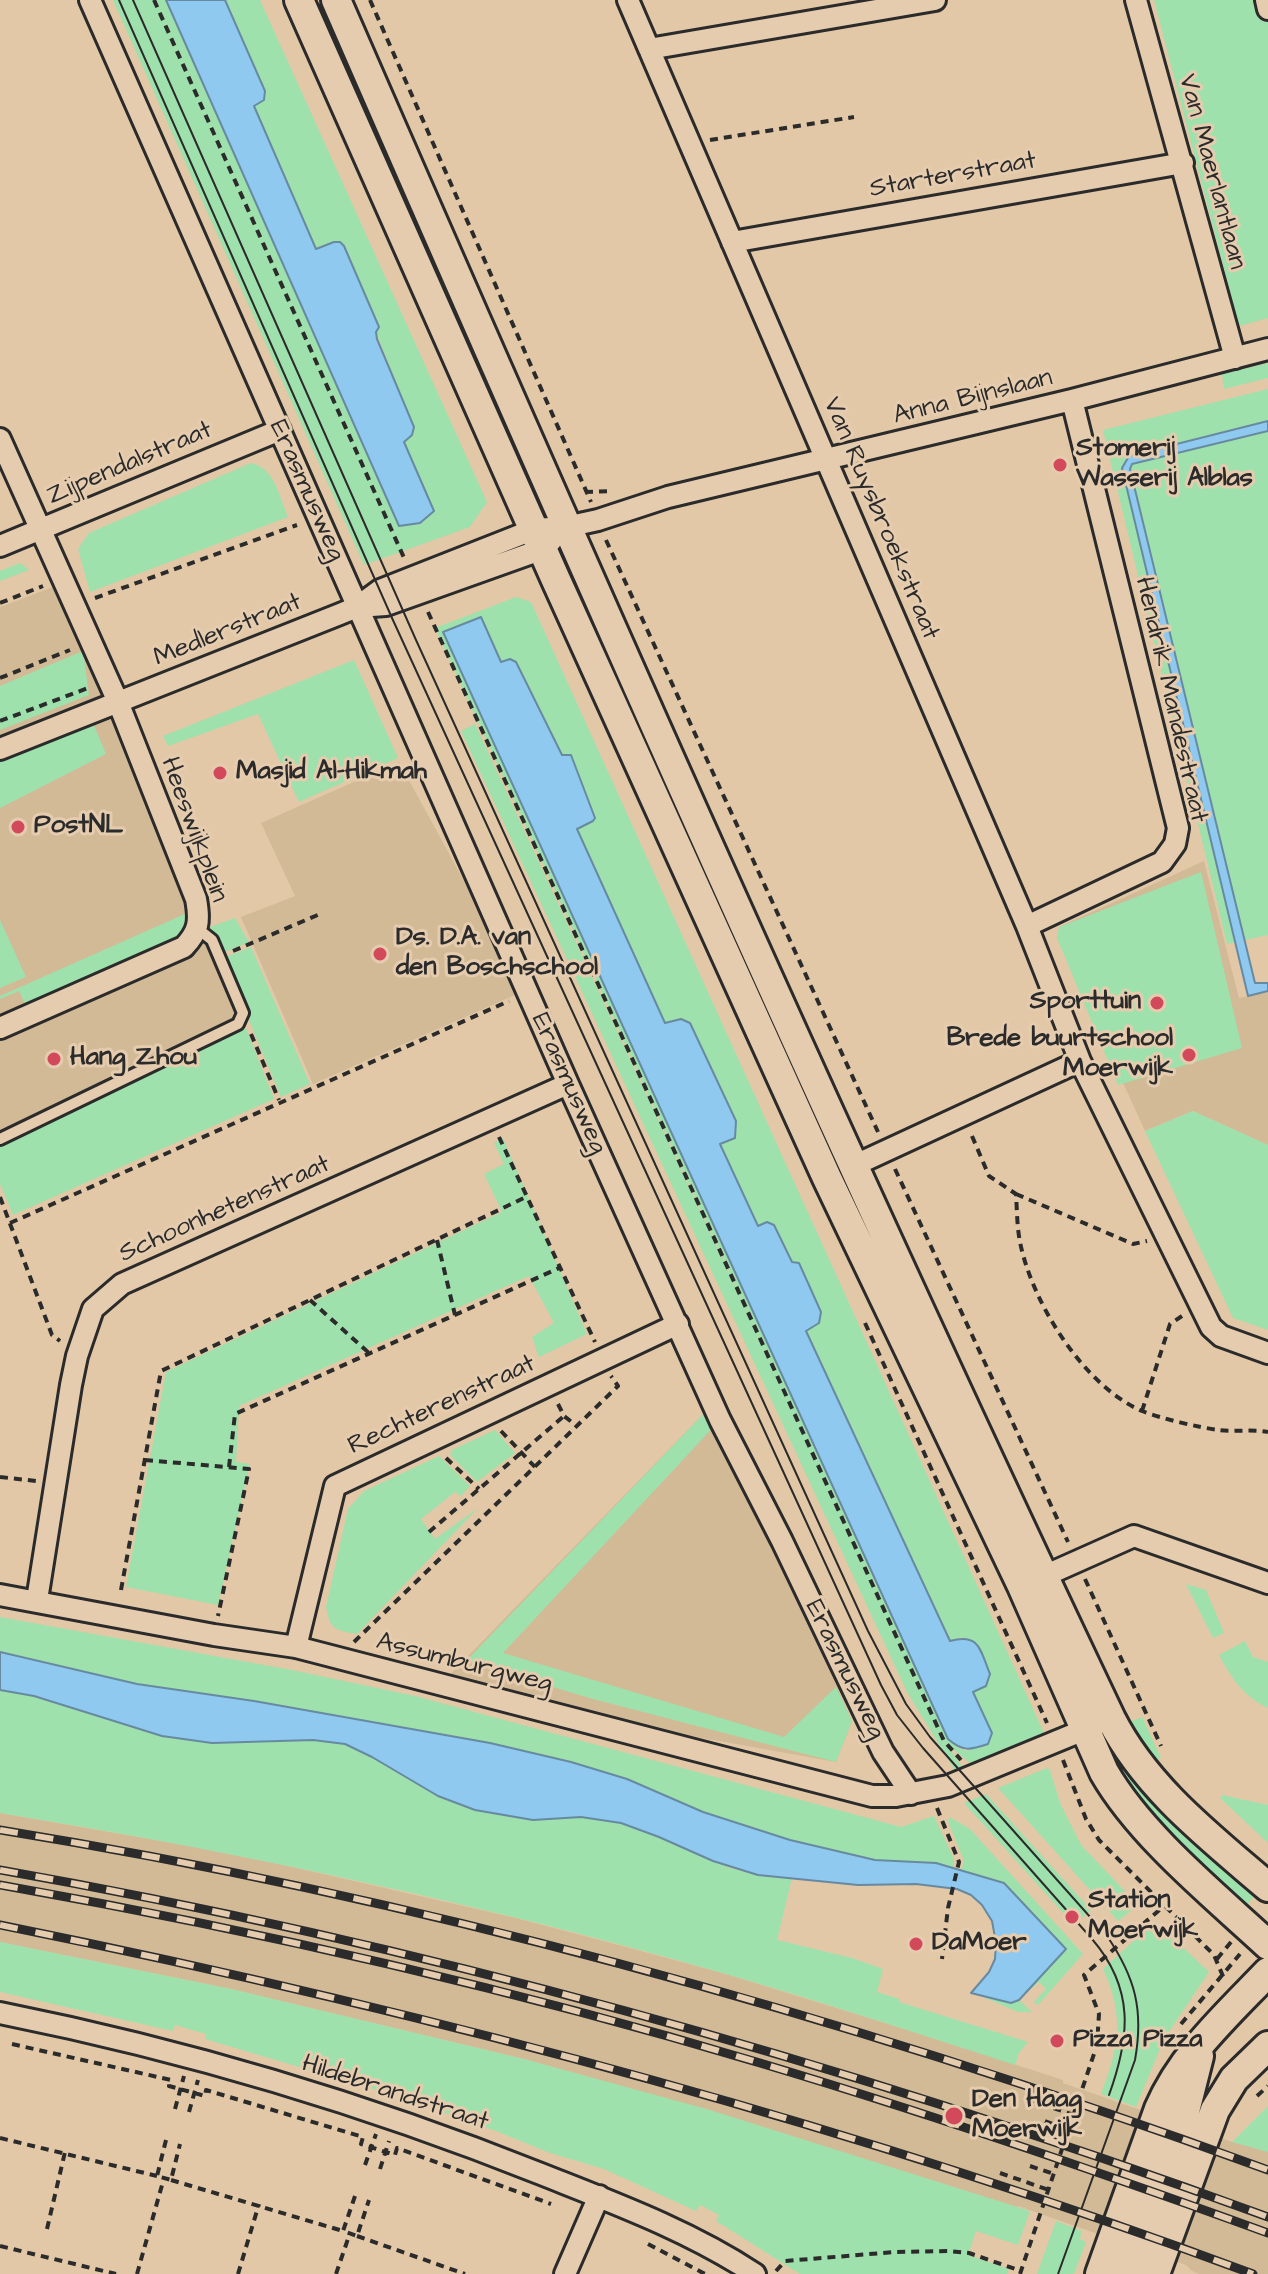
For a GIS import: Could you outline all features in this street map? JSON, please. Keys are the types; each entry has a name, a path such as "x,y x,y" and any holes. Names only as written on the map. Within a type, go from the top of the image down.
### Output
{"main road":[{"path":"299,0 827,1178 1032,1581"},
{"path":"336,0 566,527 853,1166 1032,1581 1098,1724 1104,1772 1128,1808 1268,1945"},
{"path":"1098,1724 1129,1751 1158,1787 1268,1887"},
{"path":"1100,2274 1163,2100 1181,2069 1268,1972"},
{"path":"1127,2274 1183,2119 1205,2040"},
{"path":"1183,2119 1198,2102 1241,2071 1268,2046"},
{"path":"1155,2274 1210,2120 1241,2071"}],"street":[{"name":"Erasmusweg","path":"90,0 527,992 720,1420 877,1740 920,1793"},
{"name":"Van Ruysbroekstraat","path":"628,0 1027,926 1080,1061 1211,1327 1221,1336 1268,1353"},
{"path":"649,49 935,0"},
{"name":"Van Maerlantlaan","path":"1136,0 1235,358"},
{"path":"1266,0 1268,9"},
{"name":"Starterstraat","path":"732,242 1183,163"},
{"name":"Anna Bijnslaan","path":"566,527 668,497 1072,400 1268,349"},
{"name":"Hendrik Mandestraat","path":"1027,926 1162,862 1175,844 1178,828 1072,400"},
{"name":"Zijpendalstraat","path":"0,546 280,430"},
{"name":"Heeswijkplein","path":"0,439 118,702 196,899 199,918 198,929 184,947 0,1028"},
{"name":"Medlerstraat","path":"118,702 357,607 386,605 416,585 566,527"},
{"path":"0,749 118,702"},
{"path":"853,1166 1080,1061"},
{"name":"Schoonhetenstraat","path":"37,1600 77,1356 93,1309 122,1284 568,1084"},
{"name":"Rechterenstraat","path":"296,1647 335,1486 606,1366 678,1324"},
{"path":"1032,1581 1134,1536 1268,1583"},
{"name":"Assumburgweg","path":"0,1595 296,1647 837,1790 880,1797 920,1793"},
{"path":"920,1793 1098,1724"},
{"name":"Hildebrandstraat","path":"0,2013 175,2054 303,2090 462,2142 662,2223 755,2274"},
{"path":"565,2274 599,2196"}],"lane":[{"path":"0,1139 238,1024 243,1013 220,957 212,940 198,929"}],"path":[{"path":"154,0 416,585 944,1741 973,1775"},
{"path":"370,0 598,520 1163,1751"},
{"path":"691,144 854,117"},
{"path":"75,605 300,524"},
{"path":"0,603 64,578"},
{"path":"0,678 91,641"},
{"path":"220,957 320,914"},
{"path":"10,1223 527,992"},
{"path":"243,1013 279,1101"},
{"path":"963,1115 989,1176 1016,1194 1133,1244 1166,1237"},
{"path":"336,1659 618,1386 559,1268 491,1120"},
{"path":"1016,1194 1020,1243 1037,1293 1063,1339 1085,1368 1142,1411 1218,1430 1268,1432"},
{"path":"0,1197 52,1335 77,1356"},
{"path":"121,1590 161,1371 526,1197"},
{"path":"437,1240 455,1315"},
{"path":"229,1467 235,1414 559,1268"},
{"path":"310,1300 369,1353"},
{"path":"1142,1411 1170,1324 1201,1305"},
{"path":"554,1397 564,1416 577,1426"},
{"path":"429,1532 564,1416"},
{"path":"495,1425 535,1467"},
{"path":"439,1452 479,1489"},
{"path":"145,1460 249,1469 214,1635"},
{"path":"0,1477 54,1484"},
{"path":"1055,1741 1077,1800 1095,1835 1109,1853 1214,1955 1224,1972"},
{"path":"920,1793 958,1866 942,1959"},
{"path":"774,2274 785,2261 932,2251 969,2253 1021,2273 1099,2035 1097,2004 1084,1975 1097,1960 1164,1906"},
{"path":"1120,1935 1125,1940"},
{"name":"Hildebrandstraat","path":"12,2044 79,2055 171,2080 169,2086 205,2096 206,2090 325,2125 363,2137 361,2144 395,2155 397,2148 551,2204"},
{"path":"175,2109 183,2079"},
{"path":"189,2112 197,2083"},
{"path":"1027,2099 1074,2115"},
{"path":"1045,2121 1069,2130"},
{"path":"365,2165 375,2136"},
{"path":"0,2138 65,2152 259,2204 465,2274"},
{"path":"157,2176 166,2140"},
{"path":"380,2169 389,2141"},
{"path":"171,2180 180,2144"},
{"path":"47,2229 65,2152"},
{"path":"1030,2166 1054,2174"},
{"path":"1000,2173 1049,2190"},
{"path":"137,2274 164,2178"},
{"path":"343,2231 355,2196"},
{"path":"357,2236 369,2200"},
{"path":"238,2274 259,2204"},
{"path":"336,2274 350,2233"},
{"path":"642,2241 705,2274"},
{"path":"0,2246 116,2274"},
{"path":"446,2274 449,2268"}],"shaded area":[{"path":"61,584 244,1023 0,1139 0,607"},
{"name":"Ds. D.A. van den Boschschool","path":"399,762 524,991 313,1084 241,917 295,896 261,823"},
{"name":"Sporttuin","path":"1204,861 1239,998 1268,992 1268,1145 1193,1111 1145,1131 1057,938 1059,927"},
{"path":"713,1404 852,1721 836,1762 435,1690"},
{"path":"0,1813 297,1868 516,1918 630,1948 924,2035 1063,2080 1063,2083 1232,2142 1247,2144 1268,2152 1268,2274 1199,2274 1186,2265 1018,2206 710,2111 524,2059 231,1989 0,1942"}],"green space":[{"path":"113,0 166,0 399,525 419,523 434,511 404,442 414,427 376,332 316,250 254,105 265,91 225,0 260,0 487,502 470,527 364,565"},
{"path":"1154,0 1268,0 1268,318 1239,326"},
{"path":"1268,363 1268,378 1224,389 1222,374"},
{"path":"1268,389 1268,935 1227,944 1103,430"},
{"path":"251,463 271,477 288,517 90,592 78,549 89,533"},
{"path":"20,563 29,570 0,581 0,571"},
{"path":"516,597 531,602 1044,1733 970,1763 946,1743 962,1767 954,1769 907,1692 461,731 475,724 790,1405 435,628","holes":["481,617 501,662 516,662 562,755 590,823 576,828 666,1024 735,1138 720,1144 758,1227 774,1225 792,1262 806,1330 950,1642 962,1637 973,1692 992,1733 967,1751 957,1747"]},
{"path":"83,651 89,695 0,730 0,686"},
{"path":"354,660 398,758 299,802 258,714 168,746 163,736"},
{"path":"93,723 106,754 0,808 0,762"},
{"name":"Sporttuin","path":"1201,872 1242,1048 1118,1085 1057,938 1059,927"},
{"path":"194,910 199,934 27,1008 19,991 0,999 0,996"},
{"path":"235,918 249,942 221,954 210,927"},
{"path":"0,920 26,977 0,988"},
{"path":"251,947 310,1084 281,1097 223,958"},
{"path":"245,1026 274,1099 13,1215 0,1184 0,1143"},
{"path":"1193,1111 1268,1145 1268,1330 1233,1318 1145,1131"},
{"path":"503,1138 587,1334 539,1357 532,1337 554,1323 529,1276 239,1406 236,1462 250,1464 218,1605 126,1587 166,1372 502,1212 484,1174 504,1164 494,1143"},
{"path":"713,1404 720,1420 503,1653 784,1737 836,1687 852,1721 836,1762 593,1699 466,1661"},
{"path":"495,1430 515,1453 477,1482 450,1455 452,1450"},
{"path":"439,1456 470,1486 461,1496 455,1492 421,1519 435,1539 478,1508 357,1634 335,1628 326,1607 348,1509 364,1491"},
{"path":"1186,1584 1206,1590 1224,1633 1213,1638"},
{"path":"0,1617 292,1670 415,1696 901,1827 934,1816 954,1859 954,1868 932,1862 875,1860 790,1840 703,1812 627,1779 490,1743 254,1701 137,1684 0,1652"},
{"path":"1245,1641 1253,1657 1268,1662 1268,1708 1239,1686 1219,1655"},
{"path":"0,1690 34,1696 162,1736 212,1743 313,1740 345,1744 438,1796 475,1810 533,1820 604,1819 643,1830 730,1868 758,1875 792,1878 777,1940 852,1958 883,1969 877,1992 899,1999 899,2002 1028,2042 1019,2053 1015,2065 762,1985 547,1925 275,1863 0,1813"},
{"path":"1142,1717 1161,1758 1153,1762 1127,1723"},
{"path":"1108,1742 1257,1893 1246,1906 1121,1781"},
{"path":"1047,1768 1081,1845 1138,1905 1118,1921 998,1788"},
{"path":"986,1794 1091,1910 1074,1925 964,1803"},
{"path":"1222,1795 1268,1805 1268,1843 1220,1798"},
{"path":"951,1818 970,1829 1083,1954 1038,2005 1034,2002 1046,1989 1039,1982 1025,1994 1066,1948 1005,1883 961,1871 964,1861 948,1821"},
{"path":"1155,1921 1209,1972 1164,2039 1136,2107 1101,2094 1112,2061 1117,2032 1114,2002 1103,1969"},
{"path":"0,1942 231,1989 524,2059 710,2110 1030,2211 1018,2245 976,2231 968,2255 1009,2269 1007,2274 800,2274 716,2221 719,2215 700,2205 696,2211 604,2169 550,2153 402,2098 403,2094 392,2091 390,2094 205,2039 206,2034 175,2025 173,2031 0,1992"},
{"path":"976,1994 1010,2003 1019,2000 1032,2012 1018,2012"},
{"path":"1268,2106 1268,2152 1232,2142"},
{"path":"1056,2221 1082,2231 1080,2239 1086,2242 1074,2274 1037,2274"}],"water":[{"path":"166,0 225,0 265,91 264,100 254,106 316,249 334,242 344,246 379,327 377,339 414,427 412,435 404,442 434,511 420,523 399,526"},
{"path":"1268,421 1268,431 1132,464 1130,469 1255,983 1268,983 1268,991 1248,996 1122,468 1129,456"},
{"path":"481,617 501,662 510,659 516,662 562,755 571,755 595,818 577,829 665,1023 681,1019 690,1023 736,1121 735,1138 720,1144 758,1226 767,1222 774,1225 792,1262 799,1263 821,1312 819,1323 806,1331 950,1641 968,1639 981,1651 990,1674 986,1686 973,1692 992,1733 988,1744 967,1749 948,1739 443,632"},
{"path":"0,1652 137,1684 254,1701 490,1743 627,1779 703,1812 790,1840 875,1860 936,1863 1004,1883 1066,1949 1019,2000 1011,2003 971,1993 989,1972 995,1959 996,1943 992,1921 982,1905 971,1895 957,1889 916,1884 858,1885 758,1875 713,1861 621,1823 581,1817 533,1820 475,1810 438,1796 345,1744 313,1740 212,1743 162,1736 34,1696 0,1690"}],"tram line":[{"path":"119,0 392,618 881,1685 897,1715 923,1748 1092,1939 1116,1976 1122,1995 1124,2033 1109,2095"},
{"path":"133,0 416,640 868,1631 906,1704 930,1737 1107,1936 1131,1980 1138,2025 1135,2060 1058,2274"}],"railway":[{"path":"0,1830 323,1891 642,1970 957,2063 1268,2170"},
{"path":"0,1870 323,1935 642,2015 957,2110 1268,2217"},
{"path":"0,1885 287,1941 572,2010 824,2082 952,2123 1268,2233"},
{"path":"0,1925 319,1994 634,2075 945,2167 1253,2274"}],"place":[{"name":"Stomerij Wasserij Alblas","path":"1060,465"},
{"name":"Masjid Al-Hikmah","path":"220,773"},
{"name":"PostNL","path":"18,827"},
{"name":"Ds. D.A. van den Boschschool","path":"380,954"},
{"name":"Sporttuin","path":"1157,1003"},
{"name":"Brede buurtschool Moerwijk","path":"1189,1055"},
{"name":"Hang Zhou","path":"54,1059"},
{"name":"Station Moerwijk","path":"1072,1917"},
{"name":"DaMoer","path":"916,1944"},
{"name":"Pizza Pizza","path":"1057,2041"},
{"name":"Den Haag Moerwijk","path":"954,2116"}]}
